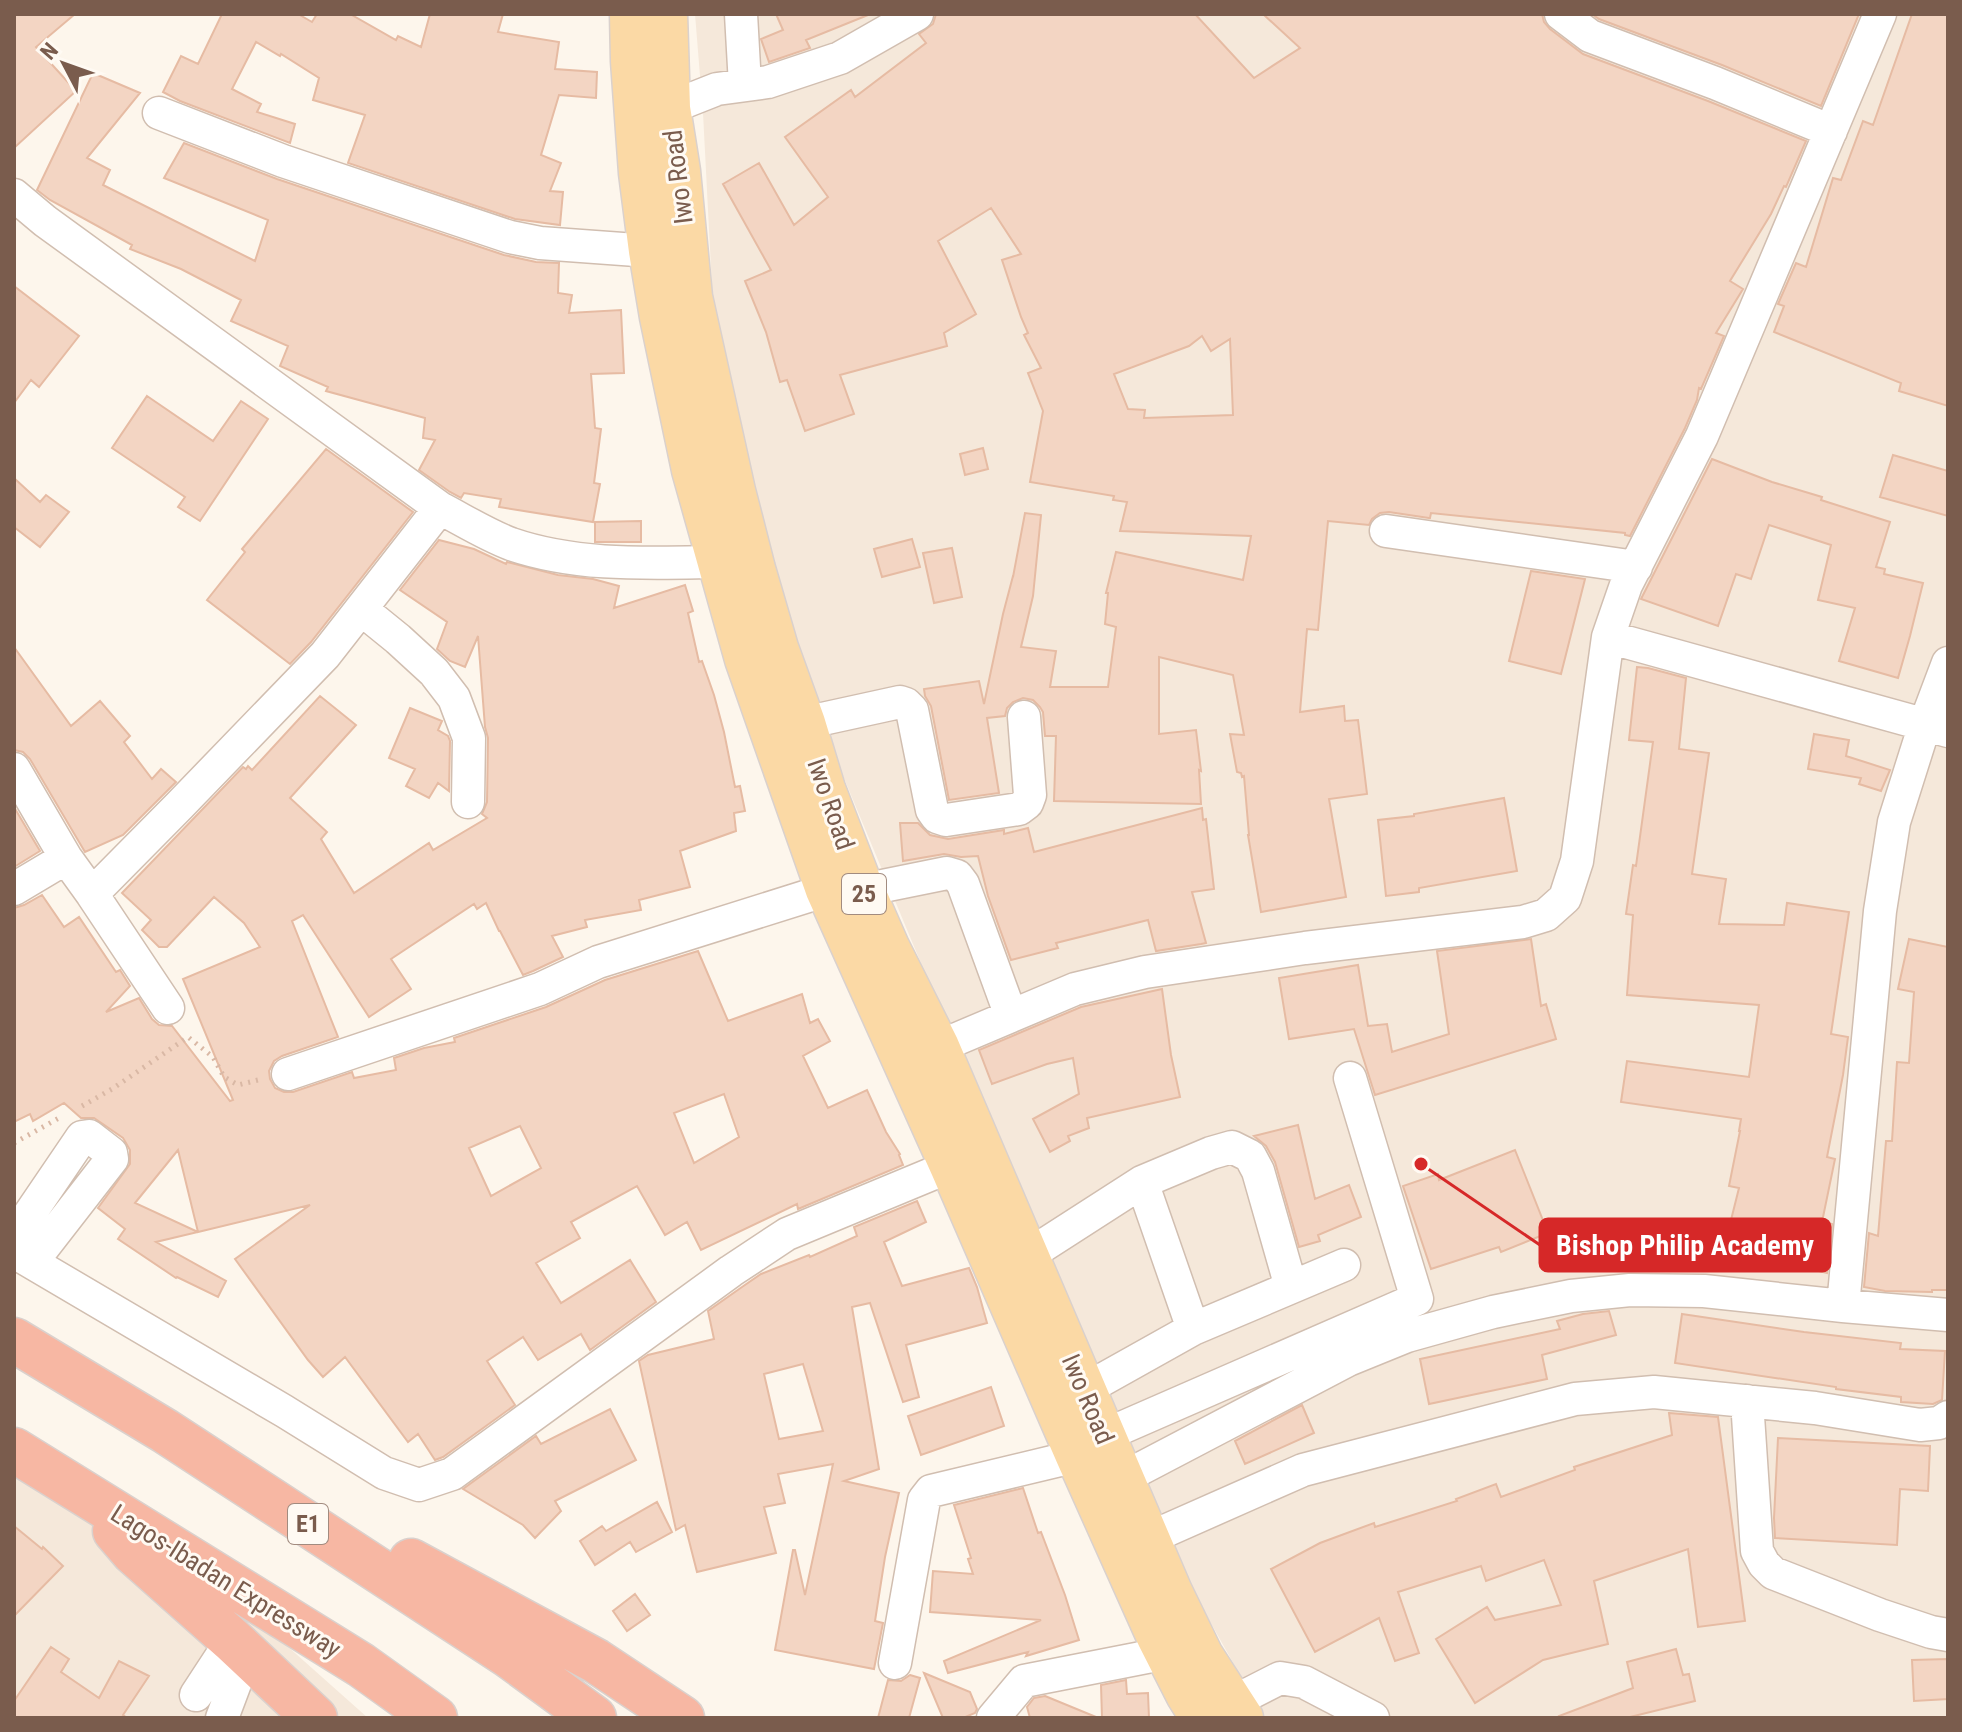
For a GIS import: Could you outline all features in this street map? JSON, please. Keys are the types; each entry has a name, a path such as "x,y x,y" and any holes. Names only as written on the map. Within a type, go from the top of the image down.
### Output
{"highway":[{"name":"E1","path":"14,1340 165,1431 508,1655 594,1718"},
{"path":"165,1431 596,1661 682,1718"},
{"name":"Lagos-Ibadan Expressway","path":"14,1450 361,1665 435,1718"},
{"path":"87,1496 133,1552 315,1718"}],"main road":[{"name":"Iwo Road","path":"631,14 640,173 661,317 693,470 746,659 845,890 951,1166 1090,1446 1167,1653 1187,1694 1225,1713"},
{"name":"Iwo Road","path":"666,14 669,108 679,171 691,297 754,569 824,789 845,890 888,947 938,1047 1084,1390 1090,1446 1121,1479 1225,1713"}],"street":[{"path":"741,14 745,85"},
{"path":"669,108 717,89 768,82 840,58 917,14"},
{"path":"1561,14 1590,36 1831,131"},
{"path":"938,1047 1075,989 1145,972 1305,948 1523,922 1546,915 1565,898 1577,861 1608,637 1626,585 1702,436 1880,14"},
{"path":"159,113 283,161 510,237 540,243 650,251"},
{"path":"14,195 45,221 440,508 510,544 571,558 636,563 719,562"},
{"path":"92,894 325,655 440,508"},
{"path":"1386,531 1636,567"},
{"path":"361,609 434,672 454,698 469,738 468,802"},
{"path":"1608,637 1936,727"},
{"path":"1843,1306 1880,911 1894,822 1936,727 1948,663"},
{"path":"804,723 900,702 906,704 912,710 932,810 937,817 946,820 1019,809 1027,803 1030,795 1024,717"},
{"path":"14,769 66,858 168,1008"},
{"path":"14,889 66,858"},
{"path":"288,1074 540,989 598,962 845,890 947,873 957,876 963,884 1011,1016"},
{"path":"895,1663 924,1500 931,1491 1090,1446 1417,1299 1350,1078"},
{"path":"1027,1256 1142,1182 1232,1147 1250,1156 1258,1171 1291,1287"},
{"path":"20,1250 384,1473 419,1485 452,1474 731,1271 787,1234 951,1166"},
{"path":"1142,1182 1193,1329"},
{"path":"1084,1390 1193,1329 1344,1265"},
{"path":"1121,1479 1348,1360 1407,1336 1493,1312 1571,1296 1630,1290 1704,1291 1948,1315"},
{"path":"1147,1539 1303,1470 1575,1399 1654,1392 1815,1408 1920,1425 1939,1423 1948,1417"},
{"path":"1747,1401 1757,1551 1764,1564 1773,1573 1880,1615 1948,1635"},
{"path":"196,1695 239,1647"},
{"path":"222,1718 239,1647"},
{"path":"993,1718 1024,1681 1167,1653"},
{"path":"1225,1713 1280,1678 1304,1682 1373,1718"}],"path":[{"path":"14,1143 112,1089 188,1037 213,1057 224,1077 238,1085 288,1074"}],"shaded area":[{"path":"695,14 1948,14 1948,1718 1264,1718 1203,1609 1108,1424 831,747 717,384"},
{"path":"14,1426 102,1481 368,1718 14,1718"}],"building":[{"path":"14,14 75,14 36,47 76,91 14,148"},
{"path":"222,14 298,14 312,22 317,14 350,14 396,40 398,36 421,47 430,14 503,14 498,32 559,42 555,69 597,72 596,98 559,95 541,155 561,163 550,191 563,192 560,225 515,219 348,163 365,115 313,100 319,78 256,42 232,89 261,104 257,112 295,124 290,143 163,92 181,56 198,64"},
{"path":"776,14 868,15 806,40 810,48 769,62 761,39 783,30"},
{"path":"936,14 1195,14 1254,78 1300,48 1263,14 1542,14 1550,29 1583,54 1806,141 1786,187 1730,281 1743,289 1716,333 1724,336 1699,388 1697,400 1630,536 1625,533 1431,513 1429,518 1380,513 1369,525 1328,521 1318,630 1307,629 1300,712 1344,706 1345,721 1358,720 1367,794 1329,799 1346,897 1261,912 1248,835 1244,776 1237,772 1230,734 1244,735 1233,675 1159,657 1159,734 1196,730 1201,804 1054,801 1056,736 1045,736 1043,712 1033,700 1023,698 1007,708 1005,716 987,718 999,793 949,800 931,706 924,689 979,681 984,704 1025,513 1041,515 1033,596 1021,647 1056,651 1050,687 1108,687 1116,627 1105,624 1106,593 1116,552 1243,580 1251,536 1120,531 1127,502 1113,500 1114,496 1030,482 1043,411 1028,373 1041,368 1024,335 1028,333 1002,260 1021,254 991,208 938,241 976,314 944,333 947,346 840,375 854,414 805,431 787,380 780,382 766,332 745,281 771,270 723,184 759,163 794,225 828,197 785,137 851,90 855,97 926,43 919,34 933,24","holes":["1202,336 1211,351 1230,339 1233,415 1144,418 1145,410 1128,409 1114,374 1189,346"]},
{"path":"1592,14 1859,14 1821,106"},
{"path":"1912,14 1948,14 1948,406 1899,391 1901,383 1774,332 1784,306 1778,304 1796,263 1806,267 1833,178 1841,180 1863,121 1873,125"},
{"path":"93,73 140,93 87,158 110,170 103,185 255,261 268,220 164,178 184,143 277,179 504,255 559,263 558,293 572,295 569,313 621,310 624,373 591,374 595,428 601,429 594,483 600,484 593,522 499,507 501,499 464,493 461,498 450,492 419,470 435,440 423,438 425,418 326,391 328,387 280,366 288,346 231,321 241,300 181,269 130,249 132,245 37,190"},
{"path":"14,286 79,336 39,387 31,380 14,403"},
{"path":"147,396 213,441 241,401 268,419 200,521 178,507 185,497 112,448"},
{"path":"983,448 988,469 965,475 960,454"},
{"path":"326,449 413,512 311,642 290,664 207,600 245,552 242,549"},
{"path":"1893,455 1948,471 1948,516 1880,497"},
{"path":"1712,459 1890,522 1876,567 1885,569 1884,574 1923,583 1898,678 1839,661 1855,608 1818,600 1831,545 1769,525 1751,579 1736,574 1718,626 1641,599"},
{"path":"14,478 40,502 46,495 69,512 40,547 14,527"},
{"path":"641,521 641,542 595,542 595,522"},
{"path":"912,539 920,567 882,577 874,549"},
{"path":"439,540 474,549 506,564 619,586 614,608 685,585 693,611 688,613 699,662 702,661 714,695 735,787 740,786 745,811 734,813 736,831 680,851 690,887 639,900 641,910 585,920 587,927 552,936 563,957 523,975 486,903 477,909 474,904 391,959 411,989 369,1017 303,915 292,921 338,1037 282,1056 274,1061 269,1071 270,1079 275,1088 293,1092 352,1072 354,1078 396,1070 394,1058 455,1042 454,1038 546,1007 605,980 698,951 728,1021 802,994 810,1023 818,1019 830,1041 803,1056 828,1108 867,1090 903,1165 798,1209 797,1204 701,1250 687,1222 665,1235 637,1186 571,1222 580,1238 536,1263 561,1303 630,1260 656,1302 590,1350 581,1334 538,1360 523,1337 487,1361 515,1405 435,1460 418,1434 408,1442 345,1357 323,1377 235,1259 310,1205 198,1232 156,1242 226,1281 218,1297 176,1278 118,1239 125,1229 98,1208 130,1164 130,1150 123,1138 94,1118 81,1118 64,1103 33,1121 30,1114 14,1122 14,908 42,895 64,927 79,917 116,972 120,970 130,986 106,1012 139,998 159,1025 172,1026 230,1101 233,1100 183,979 260,947 244,923 214,897 167,947 159,947 142,930 151,920 122,893 243,767 246,769 248,766 252,770 320,696 356,725 290,798 327,832 321,839 354,893 429,843 433,850 487,818 482,814 487,802 488,738 478,636 465,667 450,661 437,649 447,622 400,590","holes":["724,1094 739,1137 694,1163 674,1113","520,1126 541,1168 491,1196 469,1148","178,1150 198,1232 135,1203"]},
{"path":"952,548 962,597 934,603 923,553"},
{"path":"1531,571 1585,579 1561,674 1509,661"},
{"path":"14,647 71,726 100,701 130,736 124,742 152,779 161,769 176,782 123,835 85,852 30,759 23,752 14,750"},
{"path":"1637,667 1686,678 1679,749 1709,753 1692,874 1726,879 1719,924 1784,925 1787,903 1849,912 1831,1034 1848,1037 1827,1157 1835,1159 1822,1222 1832,1224 1827,1273 1724,1248 1739,1188 1729,1186 1741,1119 1621,1102 1627,1061 1749,1077 1759,1005 1627,995 1633,915 1626,914 1633,865 1636,866 1653,742 1629,740"},
{"path":"410,708 442,721 438,730 450,741 449,791 438,783 429,798 406,786 415,769 389,758"},
{"path":"1814,734 1849,740 1846,756 1890,770 1881,791 1859,784 1861,778 1808,769"},
{"path":"1504,798 1517,871 1386,896 1378,820"},
{"path":"14,807 40,851 14,867"},
{"path":"1202,808 1214,889 1192,892 1206,943 1201,944 1156,951 1148,920 1056,943 1058,948 1011,960 988,896 978,856 944,854 903,861 900,823 918,823 930,835 948,839 1004,830 1004,834 1028,828 1034,852"},
{"path":"1531,939 1541,1006 1546,1004 1556,1039 1375,1095 1354,1029 1289,1039 1279,978 1358,965 1368,1026 1387,1024 1392,1052 1449,1034 1437,951"},
{"path":"1909,939 1948,947 1948,1290 1932,1292 1885,1291 1864,1287 1869,1233 1878,1236 1886,1141 1892,1141 1897,1062 1909,1063 1914,992 1898,989"},
{"path":"1162,989 1180,1097 1087,1118 1089,1128 1068,1136 1070,1141 1050,1152 1033,1119 1079,1094 1073,1058 992,1084 979,1050 1081,1007"},
{"path":"1298,1125 1315,1199 1349,1185 1361,1217 1318,1235 1320,1241 1299,1247 1275,1162 1266,1146 1254,1136"},
{"path":"1515,1150 1548,1233 1501,1252 1499,1247 1431,1269 1403,1186 1438,1174 1439,1180"},
{"path":"917,1201 926,1222 884,1242 902,1286 969,1268 987,1323 906,1345 919,1397 903,1402 870,1303 852,1307 879,1469 844,1481 899,1493 875,1621 883,1623 874,1669 775,1650 793,1550 805,1595 833,1464 778,1474 785,1503 764,1507 776,1553 697,1572 685,1525 676,1530 639,1361 648,1355 714,1339 708,1311 761,1274 857,1236 854,1227","holes":["803,1364 823,1431 779,1439 764,1374"]},
{"path":"1609,1311 1616,1335 1542,1355 1547,1379 1429,1404 1420,1359 1560,1329 1557,1321"},
{"path":"1682,1314 1901,1343 1900,1349 1945,1351 1942,1400 1933,1404 1901,1402 1901,1397 1675,1363"},
{"path":"991,1387 1004,1426 921,1455 908,1416"},
{"path":"1302,1405 1314,1433 1245,1464 1235,1441"},
{"path":"610,1409 636,1460 555,1501 561,1511 535,1538 523,1525 463,1489 536,1436 541,1444"},
{"path":"1669,1413 1718,1417 1745,1621 1698,1627 1688,1549 1594,1581 1608,1644 1543,1660 1475,1703 1436,1639 1487,1607 1495,1620 1561,1605 1544,1560 1486,1581 1481,1566 1398,1592 1419,1653 1395,1661 1379,1618 1315,1652 1271,1569 1320,1543 1374,1523 1375,1527 1457,1501 1496,1484 1501,1497 1575,1470 1574,1467 1672,1435"},
{"path":"1778,1438 1930,1446 1928,1491 1900,1489 1897,1545 1775,1538"},
{"path":"1023,1488 1038,1533 1041,1532 1065,1595 1079,1640 1026,1656 1028,1652 948,1673 944,1661 1041,1620 930,1612 933,1571 973,1574 954,1505"},
{"path":"657,1502 672,1532 636,1552 630,1542 595,1565 580,1541 602,1526 606,1531"},
{"path":"14,1526 63,1566 14,1616"},
{"path":"635,1594 650,1615 627,1631 613,1611"},
{"path":"51,1647 69,1659 61,1672 99,1698 119,1661 149,1676 123,1715 127,1718 14,1718 14,1701"},
{"path":"1676,1649 1683,1675 1689,1674 1695,1701 1626,1718 1560,1718 1633,1688 1627,1662"},
{"path":"1948,1659 1948,1699 1914,1701 1912,1660"},
{"path":"924,1673 970,1692 977,1709 975,1713 963,1718 943,1718"},
{"path":"910,1675 920,1678 909,1718 878,1718 888,1680 901,1681"},
{"path":"1126,1680 1127,1694 1148,1693 1149,1718 1102,1718 1101,1685"},
{"path":"1045,1696 1096,1718 1030,1718 1027,1707 1034,1698"}],"place":[{"name":"Bishop Philip Academy","path":"1421,1164"}]}
